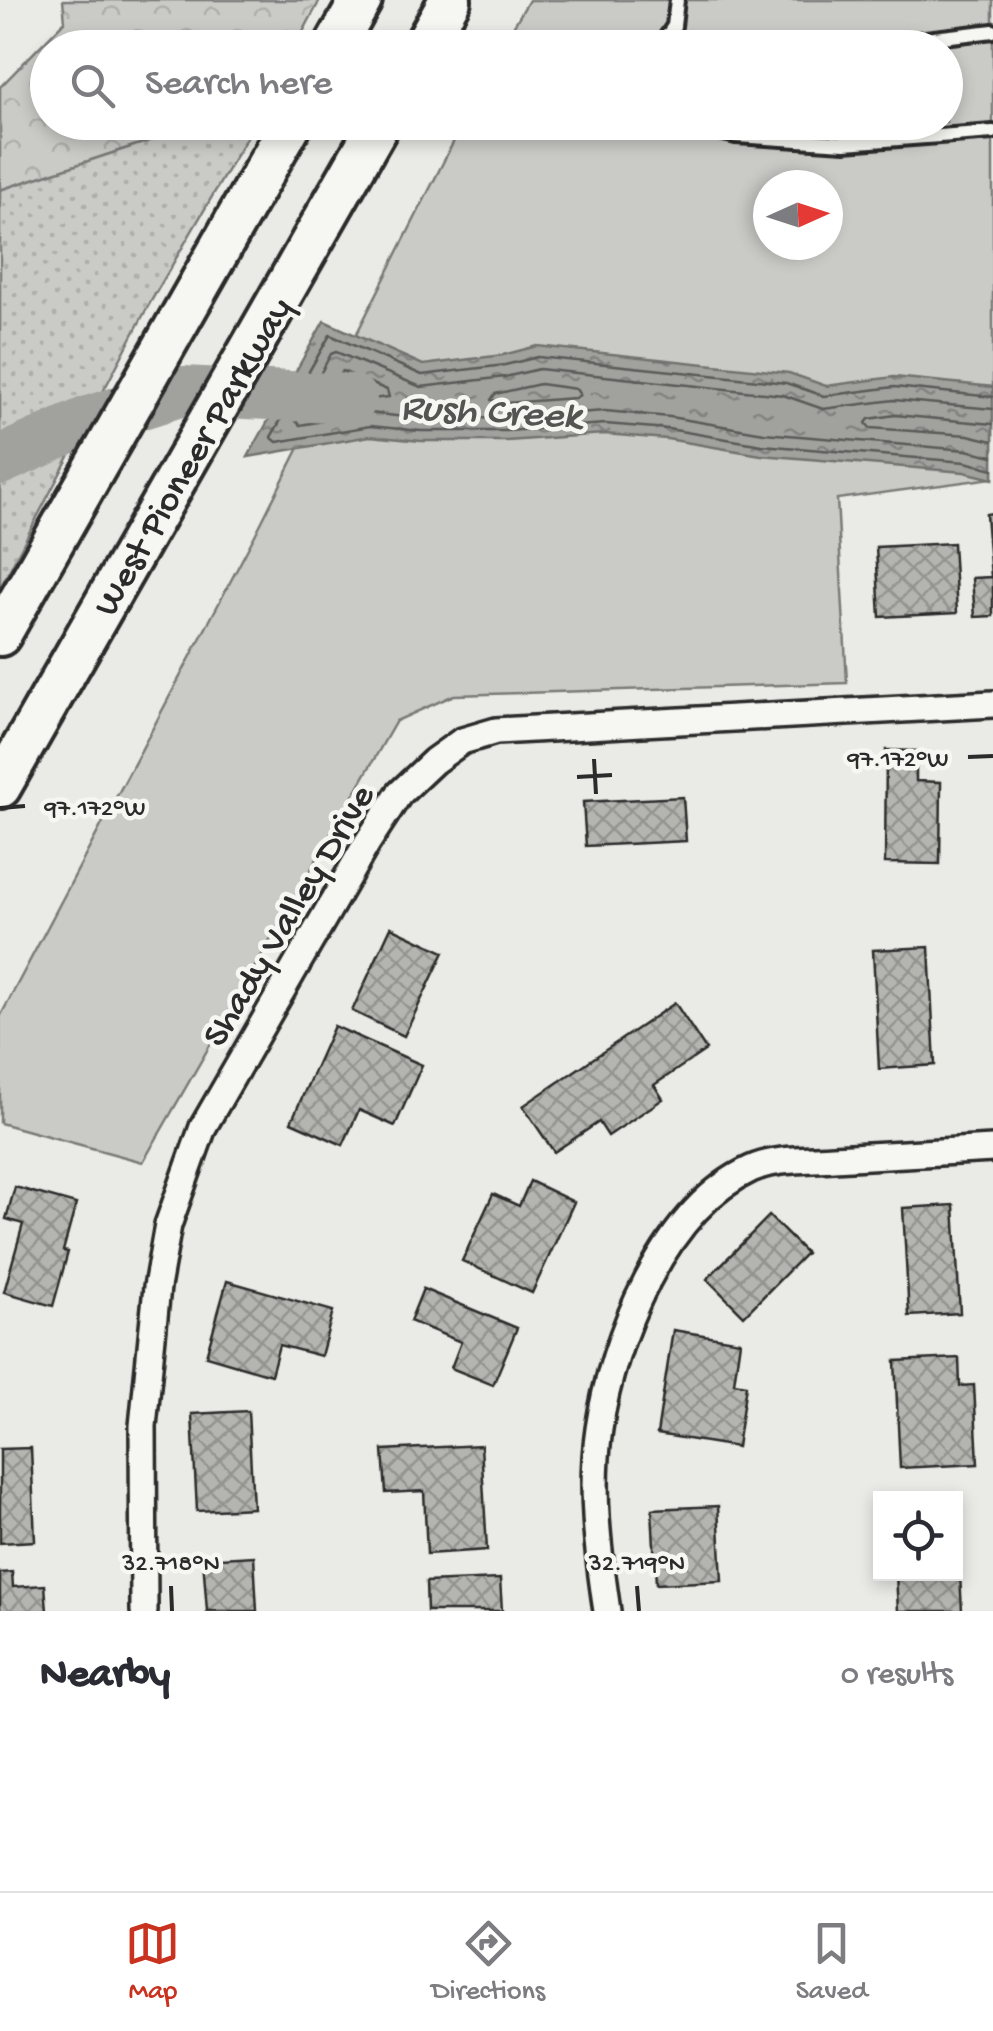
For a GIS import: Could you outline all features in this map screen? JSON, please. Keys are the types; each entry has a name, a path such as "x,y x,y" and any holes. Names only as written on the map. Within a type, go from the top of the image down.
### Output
{"main road":[{"path":"344,30 361,0"},
{"path":"436,30 450,0"},
{"name":"West Pioneer Parkway","path":"0,634 282,140"},
{"name":"West Pioneer Parkway","path":"0,787 370,140"}],"street":[{"name":"Shady Valley Drive","path":"144,1611 143,1426 157,1287 168,1225 203,1128 400,794 462,741 496,731 993,704"},
{"path":"607,1611 594,1510 598,1432 608,1380 638,1300 667,1248 705,1199 752,1168 789,1161 993,1149"}],"lane":[{"path":"671,30 677,0"},
{"path":"963,35 993,31"},
{"path":"963,134 993,132"},
{"path":"798,140 885,140"}],"green space":[{"path":"63,0 320,0 304,30 56,30 65,21"},
{"path":"529,0 993,0 993,478 837,499 847,683 454,695 396,721 143,1162 0,1123 0,1017 255,535 454,140 963,140 963,30 511,30"},
{"path":"30,57 30,140 152,140 0,190 0,87"},
{"path":"152,140 245,140 147,308 0,588 0,190"}],"water":[{"path":"324,321 423,365 503,355 537,346 789,373 826,386 894,377 993,387 993,479 964,472 761,455 667,439 604,434 507,441 421,441 370,436 248,457"}],"building":[{"path":"993,513 993,616 975,617 972,578 991,577 986,514"},
{"path":"953,543 957,613 880,617 876,547"},
{"path":"886,750 916,751 916,781 941,782 940,864 885,863"},
{"path":"683,797 686,841 586,846 583,802"},
{"path":"391,927 444,952 404,1036 352,1011"},
{"path":"929,947 935,1065 879,1069 873,950"},
{"path":"675,1003 706,1050 654,1085 663,1099 608,1136 599,1122 554,1152 523,1106"},
{"path":"334,1026 422,1065 395,1126 359,1110 343,1145 291,1122"},
{"path":"530,1181 574,1202 532,1293 462,1261 493,1194 519,1206"},
{"path":"15,1187 76,1204 53,1306 4,1292 23,1224 6,1219"},
{"path":"954,1205 960,1313 909,1316 903,1208"},
{"path":"769,1216 806,1253 744,1316 707,1279"},
{"path":"227,1281 333,1311 321,1356 279,1345 271,1375 206,1356"},
{"path":"423,1289 517,1328 493,1385 451,1368 461,1342 410,1321"},
{"path":"673,1330 740,1341 734,1383 746,1385 737,1447 657,1434"},
{"path":"959,1358 960,1386 974,1385 978,1464 900,1468 895,1361"},
{"path":"248,1411 253,1508 197,1511 192,1414"},
{"path":"481,1445 487,1550 427,1554 424,1491 386,1493 383,1450"},
{"path":"31,1448 35,1541 0,1543 0,1449"},
{"path":"718,1506 722,1581 656,1584 652,1509"},
{"path":"254,1556 257,1611 207,1611 203,1559"},
{"path":"12,1572 13,1587 45,1585 47,1611 0,1611 0,1573"},
{"path":"500,1579 502,1611 427,1611 426,1582"},
{"path":"896,1581 960,1581 962,1611 898,1611"}],"waterway":[{"name":"Rush Creek","path":"0,460 88,421 183,391 352,399"}]}
